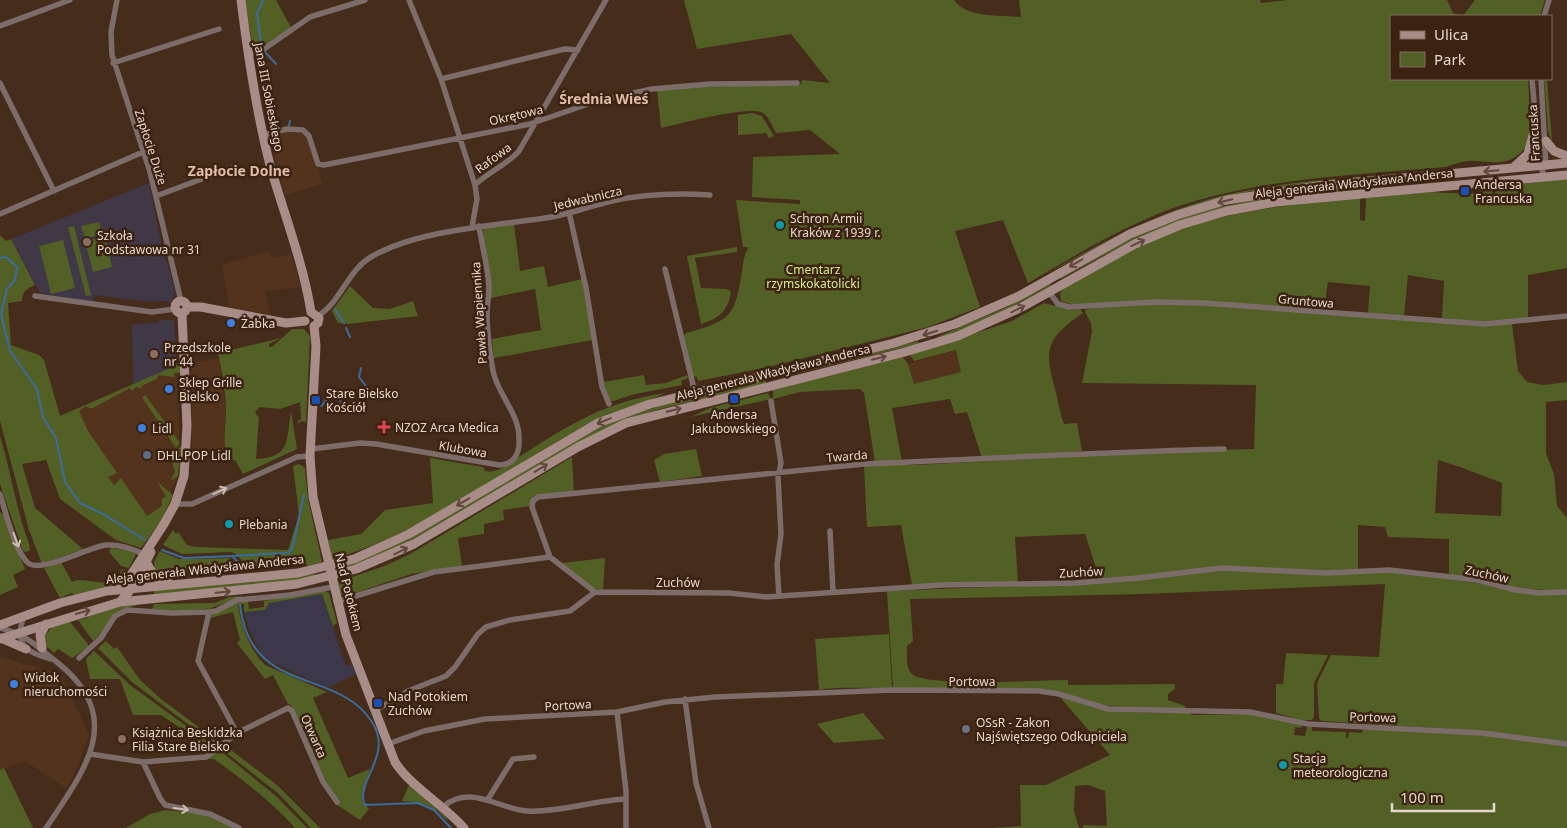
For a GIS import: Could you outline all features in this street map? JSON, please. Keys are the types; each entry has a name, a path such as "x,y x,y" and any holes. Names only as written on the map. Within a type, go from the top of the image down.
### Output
{"main road":[{"name":"Jana III Sobieskiego","path":"241,0 248,55 263,135 315,314"},
{"path":"1512,169 1528,154 1535,128"},
{"path":"1546,141 1554,150 1567,156"},
{"name":"Aleja generała Władysława Andersa","path":"0,626 60,603 118,589 315,570 354,559 409,534 598,423 650,404 894,343 955,324 1017,297 1130,234 1177,214 1227,200 1275,191 1567,164"},
{"name":"Aleja generała Władysława Andersa","path":"1,639 120,602 145,598 274,587 318,580 356,569 414,544 578,447 626,423 931,345 986,324 1049,292 1135,244 1199,220 1276,202 1567,174"},
{"path":"1396,179 1397,190"},
{"path":"120,602 133,587 145,558 175,504 184,476 187,444 182,307 210,309 286,323 305,321"},
{"path":"315,314 318,322 314,326 309,326 305,321 306,315 315,314"},
{"name":"Nad Potokiem","path":"314,326 316,346 311,452 314,497 336,602 346,635 398,767 444,806 464,828"},
{"path":"118,589 145,558"},
{"path":"145,558 149,570 155,577 181,583"},
{"path":"133,587 134,571"},
{"path":"133,587 145,598"},
{"path":"42,648 40,634 46,624"},
{"path":"1,639 26,649"}],"street":[{"path":"0,26 70,0"},
{"name":"Zapłocie Duże","path":"117,0 110,40 113,63 156,196 182,307"},
{"path":"248,55 264,49 310,17 365,0"},
{"path":"409,0 441,79 475,184"},
{"name":"Rafowa","path":"472,227 477,199 475,184 489,172 514,157 538,121 606,0"},
{"path":"113,63 219,30"},
{"path":"441,79 565,48 578,50"},
{"name":"Francuska","path":"1532,80 1535,128 1545,177"},
{"name":"Francuska","path":"1541,80 1546,141 1543,166"},
{"path":"0,83 54,191"},
{"name":"Okrętowa","path":"263,135 287,129 303,130 309,136 318,164 324,165 538,121 616,96 652,89 710,84 797,83"},
{"path":"0,214 143,152"},
{"path":"156,196 234,167"},
{"name":"Jedwabnicza","path":"472,227 548,218 614,200 643,196 673,193 710,195"},
{"path":"570,212 586,288 602,387 609,404"},
{"name":"Pawła Wapiennika","path":"478,226 489,281 487,314 492,366 499,391 512,409 517,423 520,437 518,453"},
{"path":"315,314 330,307 355,271 371,257 396,246 472,227"},
{"path":"665,269 695,393"},
{"name":"Gruntowa","path":"1049,292 1058,304 1069,307 1156,302 1204,303 1484,324 1567,316"},
{"path":"35,296 152,312 182,307"},
{"path":"771,401 781,463 779,472 781,534 777,565 779,596"},
{"name":"Klubowa","path":"175,504 192,504 311,452 368,443 499,465 511,461 518,453"},
{"name":"Twarda","path":"550,557 532,507 533,501 538,497 864,464 916,464 1083,452 1224,449"},
{"path":"0,494 25,560 32,566 37,567 56,562 104,545 126,547 145,558"},
{"path":"830,531 834,592"},
{"path":"336,602 434,572 550,557 594,592 570,611 510,620 486,627 478,634 455,667 446,676 408,691 376,710"},
{"name":"Zuchów","path":"594,592 729,593 779,596 942,585 1075,583 1222,568 1327,573 1389,570 1478,580 1524,591 1567,592"},
{"path":"79,658 102,638 113,619 122,611 140,609 172,613 209,612 216,611 237,600 333,587"},
{"path":"209,612 198,660 237,733"},
{"path":"24,616 19,633 26,649 53,660"},
{"path":"0,626 19,633 42,648 53,660 73,675 90,701 94,733 90,754 77,782 46,828"},
{"name":"Portowa","path":"388,744 424,731 485,719 617,712 685,700 833,692 1039,691 1113,709 1250,712 1308,724 1482,733 1567,744"},
{"path":"685,700 696,783 709,828"},
{"name":"Otwarta","path":"90,754 143,762 206,756 237,733 285,708 290,709 323,782 337,802"},
{"path":"617,712 626,799 626,828"},
{"path":"488,800 513,759 534,757"},
{"path":"143,762 165,805 210,814 240,828"},
{"path":"444,806 462,798 488,800 531,811 626,799"}],"shaded area":[{"path":"283,131 305,134 318,166 322,184 285,195 269,137"},
{"name":"Szkoła Podstawowa nr 31","path":"149,183 162,248 175,294 169,305 168,301 151,302 95,295 93,302 40,293 11,239"},
{"path":"269,251 271,258 291,255 301,287 265,291 271,315 229,307 222,265"},
{"name":"Przedszkole nr 44","path":"158,320 174,320 177,365 133,385 132,324 158,323"},
{"path":"957,350 962,372 914,384 908,364"},
{"path":"219,358 226,413 224,429 226,454 192,457 191,363"},
{"path":"177,365 180,464 178,476 171,491 172,499 156,528 114,487 69,412"},
{"path":"322,594 346,666 352,665 356,674 327,688 263,657 249,629 244,612 265,610 268,603"},
{"path":"0,657 61,674 89,735 73,777 66,788 25,761 0,770"}],"green space":[{"path":"245,0 276,0 292,29 272,42 253,49"},
{"name":"Cmentarz rzymskokatolicki","path":"684,0 954,0 960,6 975,13 1021,17 1019,0 1260,0 1261,3 1288,0 1447,0 1453,13 1460,15 1390,15 1390,80 1528,80 1531,134 1528,150 1524,149 1514,158 1502,162 1469,161 1445,167 1309,179 1209,197 1176,207 1137,223 1028,283 1003,220 955,231 980,307 928,327 764,368 698,381 697,377 693,376 684,336 686,333 713,325 722,320 733,307 737,298 744,259 748,249 743,247 736,200 800,204 800,200 752,197 753,157 840,154 810,130 776,133 769,119 763,113 755,111 729,113 661,128 657,90 716,86 801,84 802,80 830,83 791,34 697,49"},
{"path":"1475,0 1545,0 1540,15 1464,15"},
{"path":"1544,80 1547,80 1552,141 1548,131"},
{"path":"752,113 762,116 774,136 769,138 766,133 738,135 738,115"},
{"path":"1425,172 1255,190 1202,203 1131,229 1178,209 1225,195 1250,190 1325,180"},
{"path":"1567,179 1567,268 1528,275 1528,319 1485,323 1442,318 1444,281 1408,275 1404,316 1368,313 1370,286 1328,282 1325,302 1316,302 1315,310 1230,303 1073,305 1061,301 1060,293 1065,287 1143,245 1193,225 1240,213 1360,197 1360,220 1365,221 1366,198 1429,192 1470,194 1493,187 1492,195 1495,195 1496,187"},
{"path":"1393,185 1375,189 1277,198 1220,210 1165,228 1113,251 1061,279 1060,277 1131,239 1175,220 1214,208 1297,192"},
{"path":"99,222 102,234 85,239 81,226"},
{"path":"514,224 520,271 544,266 548,287 582,279 592,340 494,358 492,339 541,330 535,289 491,298 483,231 485,228"},
{"path":"74,226 91,295 86,296 68,227"},
{"path":"1131,229 1048,273 1091,249"},
{"path":"0,235 6,241 11,239 35,285 26,291 22,301 8,303 11,345 39,355 44,360 60,416 177,365 177,361 180,363 180,373 174,373 174,377 158,375 157,379 141,386 142,388 136,387 132,391 130,388 93,408 86,406 79,411 88,431 117,473 108,477 114,485 121,478 147,516 162,506 162,499 166,496 157,482 173,495 161,521 141,548 116,540 60,499 46,460 22,464 35,508 83,549 42,564 29,530 0,421"},
{"path":"105,236 112,267 93,272 85,241"},
{"path":"63,240 75,288 51,294 39,246"},
{"path":"737,247 737,252 695,258 701,288 731,291 728,304 722,313 701,324 687,256"},
{"path":"1051,283 1051,285 994,316 960,331 937,337 1007,307"},
{"path":"350,286 373,308 390,309 413,301 418,316 348,324 338,323 332,311"},
{"path":"1044,303 1071,310 1080,309 1083,313 1063,328 1056,336 1052,343 1049,361 1064,424 1077,423 1082,451 982,458 967,412 955,414 950,399 892,408 902,462 875,462 864,393 860,389 800,392 773,399 773,390 902,356 908,364 914,384 961,372 956,350 914,361 910,355 1012,321"},
{"path":"1156,304 1203,304 1512,324 1518,371 1527,382 1543,385 1567,382 1567,400 1546,402 1546,453 1554,474 1557,506 1567,518 1567,590 1537,590 1449,575 1449,539 1388,537 1385,527 1358,525 1358,569 1327,571 1222,566 1100,580 1085,534 1015,537 1018,583 912,585 901,525 867,527 864,465 916,465 1171,451 1254,449 1256,385 1082,383 1092,331 1091,323 1085,312 1086,309","holes":["1438,460 1502,483 1501,516 1435,513"]},
{"path":"292,329 304,329 310,336 306,422 301,421 298,424 298,421 301,419 300,402 280,409 260,407 255,412 259,418 256,459 268,458 282,450 287,438 291,411 297,449 243,474 235,460 230,460 227,455 225,397 218,353 281,338 269,344 269,347 272,347"},
{"path":"918,341 918,344 769,380 770,378"},
{"path":"644,375 646,385 666,383 687,375 688,378 681,381 682,385 635,394 610,402 603,382"},
{"path":"766,379 766,383 660,409 606,428 394,550 345,569 344,566 411,538 604,425 659,406"},
{"path":"665,393 590,422 428,519 365,548 332,559 328,540 361,534 385,510 433,503 430,458 483,467 485,471 495,471 505,467 557,433 590,415 624,402"},
{"path":"768,393 771,399 672,421 693,416 710,408"},
{"path":"146,395 180,443 176,448 142,397"},
{"path":"0,436 29,544 30,550 26,552 23,551 0,484"},
{"path":"181,446 178,476 172,480 175,472 172,461 176,459 175,452"},
{"path":"696,449 702,476 660,482 654,460 664,454"},
{"path":"572,457 574,493 534,496 530,506 503,510 504,520 484,524 484,534 458,538 462,566 411,574 349,595 341,594 338,582 387,565 412,553"},
{"path":"299,464 305,468 308,499 322,562 307,566 306,564 228,568 164,574 155,569 154,562 160,551 179,559 230,558 234,563 243,562 236,554 231,552 182,554 163,545 173,530 176,534 178,532 187,545 195,547 288,550 299,515 293,466"},
{"path":"0,512 3,514 25,569 13,575 18,587 0,595"},
{"path":"111,548 126,550 136,554 129,568 121,566 109,552"},
{"path":"605,558 603,590 586,584 562,563"},
{"path":"61,562 72,582 78,580 106,582 112,581 122,569 128,573 114,585 74,595 72,593 60,598 44,568"},
{"path":"1204,570 1389,572 1567,594 1567,743 1483,731 1322,721 1319,719 1317,683 1331,655 1379,657 1385,584 1143,594 910,599 913,641 907,646 907,657 910,672 913,675 924,679 963,682 1068,680 1068,685 1175,684 1175,689 1168,694 1168,700 1185,706 1186,709 1107,706 1062,692 893,688 887,591 1017,586"},
{"path":"315,574 315,577 296,581 154,594 154,589"},
{"path":"325,591 329,593 337,623 333,626 322,594 269,603 265,610 244,612 244,604 238,605 247,637 255,653 265,665 327,692 313,698 348,778 370,769 362,801 369,809 360,820 337,805 339,803 324,781 291,705 288,704 273,675 265,679 237,643 240,640 233,612 210,618 212,614 233,604 248,601 249,609 264,607 264,601"},
{"path":"243,596 209,609 172,611 152,609 154,604 215,603 229,597"},
{"path":"126,605 137,605 126,608 114,616 100,635 93,641 78,620 87,618 88,615"},
{"path":"70,622 88,644 88,647 72,658 58,649 54,653 45,645 43,638 52,627"},
{"path":"889,634 892,688 819,690 815,639"},
{"path":"106,641 114,649 117,647 140,680 161,699 220,743 217,746 132,682 98,648"},
{"path":"94,651 130,685 215,747 208,754 197,739 161,715 133,715 120,679 90,679 86,659"},
{"path":"1286,653 1328,655 1314,683 1314,717 1312,720 1301,720 1276,713 1276,684 1283,684"},
{"path":"1059,696 1091,707 1119,712 1190,713 1192,715 1250,714 1301,725 1302,728 1295,727 1294,735 1305,736 1307,727 1312,727 1312,731 1346,732 1346,738 1348,738 1349,732 1362,733 1363,728 1479,734 1567,746 1567,828 1083,828 1083,825 1107,826 1105,791 1088,785 1075,786 1074,811 1079,828 992,828 1021,826 1020,785 1046,785 1110,755"},
{"path":"863,713 885,739 834,743 817,724"},
{"path":"223,744 277,785 320,828 311,828 279,794 219,747"},
{"path":"218,749 277,797 307,828 295,828 246,783 214,759 206,759"},
{"path":"4,768 33,828 0,828 0,770"},
{"path":"409,785 448,819 446,820 427,805 402,801"},
{"path":"166,810 210,815 236,828 126,828 150,814"}],"waterway":[{"path":"261,43 257,13 263,0"},
{"path":"265,52 276,64"},
{"path":"289,126 290,121"},
{"path":"0,258 6,257 17,267 15,280 7,289 1,314 10,351 37,389 43,417 56,438 65,482 80,503 103,514 145,540"},
{"path":"335,309 344,323"},
{"path":"346,328 350,337"},
{"path":"321,406 331,395 340,400 343,407 354,408 361,400 366,386 359,377 361,368"},
{"path":"232,556 288,553 292,549 304,495"},
{"path":"162,550 184,558 232,556 238,562"},
{"path":"240,605 247,634 260,654 277,668 338,693 357,705 372,722 378,734 379,746 377,757 365,787 363,796 365,805 418,803 434,810 451,828"}],"place":[{"name":"Andersa Francuska","path":"1465,191"},
{"name":"Schron Armii Kraków z 1939 r.","path":"780,225"},
{"name":"Szkoła Podstawowa nr 31","path":"87,242"},
{"name":"Żabka","path":"231,323"},
{"name":"Przedszkole nr 44","path":"154,354"},
{"name":"Sklep Grille Bielsko","path":"169,389"},
{"name":"Andersa Jakubowskiego","path":"734,399"},
{"name":"Stare Bielsko Kościół","path":"316,400"},
{"name":"NZOZ Arca Medica","path":"384,427"},
{"name":"Lidl","path":"142,428"},
{"name":"DHL POP Lidl","path":"147,455"},
{"name":"Plebania","path":"229,524"},
{"name":"Widok nieruchomości","path":"14,684"},
{"name":"Nad Potokiem Zuchów","path":"378,703"},
{"name":"OSsR - Zakon Najświętszego Odkupiciela","path":"966,729"},
{"name":"Książnica Beskidzka Filia Stare Bielsko","path":"122,739"},
{"name":"Stacja meteorologiczna","path":"1283,765"}],"district":[{"name":"Średnia Wieś","path":"604,98"},
{"name":"Zapłocie Dolne","path":"239,170"}]}
